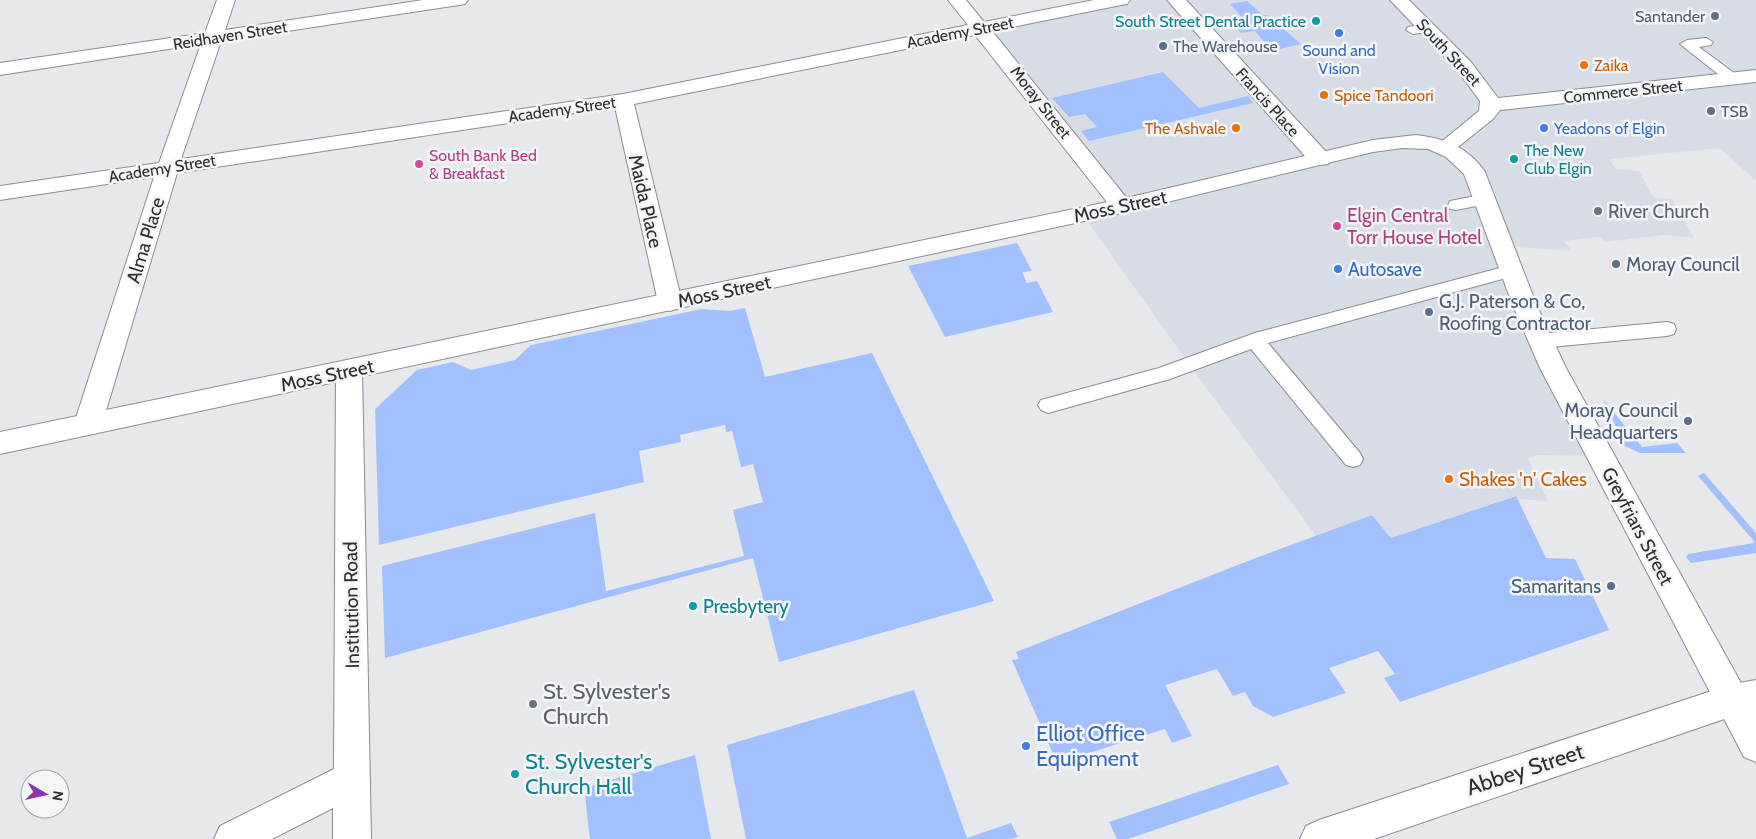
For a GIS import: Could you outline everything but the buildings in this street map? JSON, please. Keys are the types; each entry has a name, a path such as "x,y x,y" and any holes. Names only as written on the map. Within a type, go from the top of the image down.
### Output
{"street":[{"name":"Alma Place","path":"88,424 168,166 226,0"},
{"name":"Reidhaven Street","path":"0,69 459,0"},
{"name":"Moray Street","path":"958,0 1122,206"},
{"name":"Academy Street","path":"0,193 168,166 623,100 1120,0"},
{"name":"Francis Place","path":"1176,0 1320,159"},
{"name":"South Street","path":"1399,0 1420,29 1483,88 1490,105 1486,116 1446,147"},
{"name":"Commerce Street","path":"1490,105 1756,76"},
{"name":"Maida Place","path":"623,100 670,302"},
{"name":"Moss Street","path":"0,443 1122,206 1398,142 1423,141 1446,147"},
{"name":"Greyfriars Street","path":"1446,147 1470,166 1485,199 1511,271 1540,341 1744,698 1756,745"},
{"name":"Institution Road","path":"349,370 352,839"},
{"name":"Abbey Street","path":"1318,839 1744,698"},
{"path":"232,839 352,779"}],"lane":[{"path":"1706,42 1687,44 1733,79"},
{"path":"1456,205 1485,199"},
{"path":"1048,405 1163,374 1255,340 1511,271"},
{"path":"1540,341 1666,329"},
{"path":"1255,340 1353,459"}],"shaded area":[{"path":"1130,0 1756,0 1756,181 1720,148 1609,159 1616,169 1639,171 1653,197 1672,199 1694,238 1663,235 1605,242 1599,237 1564,241 1572,251 1502,246 1601,456 1537,455 1528,458 1548,501 1519,499 1515,496 1391,538 1372,515 1316,536 1194,371 1080,211 1127,201 989,29"},
{"path":"1247,1 1263,15 1267,15 1301,44 1260,54 1253,46 1266,44 1255,31 1241,33 1235,27 1249,25 1230,4"},
{"path":"1163,72 1199,108 1248,96 1253,103 1089,141 1081,131 1097,127 1085,114 1069,117 1052,98"},
{"path":"1017,243 1032,271 1022,272 1027,283 1037,281 1053,312 945,337 908,266"},
{"path":"745,308 765,377 872,353 994,601 779,662 753,558 385,658 382,566 595,513 606,591 744,556 733,510 763,502 753,464 741,467 732,431 726,432 725,425 680,435 681,442 639,451 644,482 379,545 375,409 417,370 453,362 471,370 515,360 531,345 702,309 730,311"},
{"path":"1603,399 1642,447 1677,443 1686,453 1640,453 1625,446"},
{"path":"1704,473 1756,533 1756,553 1691,563 1686,557 1688,554 1754,543 1698,476"},
{"path":"1516,496 1546,558 1575,559 1609,630 1400,702 1384,678 1395,674 1378,651 1329,668 1346,693 1273,717 1253,706 1245,692 1233,696 1217,669 1165,685 1192,736 1172,743 1165,729 1057,763 1012,660 1019,659 1016,652 1253,559 1372,515 1391,538"},
{"path":"914,690 967,838 1011,823 1018,837 1011,839 746,839 727,745"},
{"path":"695,755 711,839 590,839 584,788"},
{"path":"1278,765 1289,784 1128,839 1117,839 1109,822"}],"place":[{"name":"Santander","path":"1715,16"},
{"name":"South Street Dental Practice","path":"1316,21"},
{"name":"Sound and Vision","path":"1339,33"},
{"name":"The Warehouse","path":"1163,46"},
{"name":"Zaika","path":"1584,65"},
{"name":"Spice Tandoori","path":"1324,95"},
{"name":"TSB","path":"1711,111"},
{"name":"The Ashvale","path":"1236,128"},
{"name":"Yeadons of Elgin","path":"1544,128"},
{"name":"The New Club Elgin","path":"1514,159"},
{"name":"South Bank Bed & Breakfast","path":"419,164"},
{"name":"River Church","path":"1598,211"},
{"name":"Elgin Central Torr House Hotel","path":"1337,226"},
{"name":"Moray Council","path":"1616,264"},
{"name":"Autosave","path":"1338,269"},
{"name":"G.J. Paterson & Co, Roofing Contractor","path":"1429,312"},
{"name":"Moray Council Headquarters","path":"1688,421"},
{"name":"Shakes 'n' Cakes","path":"1449,479"},
{"name":"Samaritans","path":"1611,586"},
{"name":"Presbytery","path":"693,606"},
{"name":"St. Sylvester's Church","path":"533,704"},
{"name":"Elliot Office Equipment","path":"1026,746"},
{"name":"St. Sylvester's Church Hall","path":"515,774"}]}
